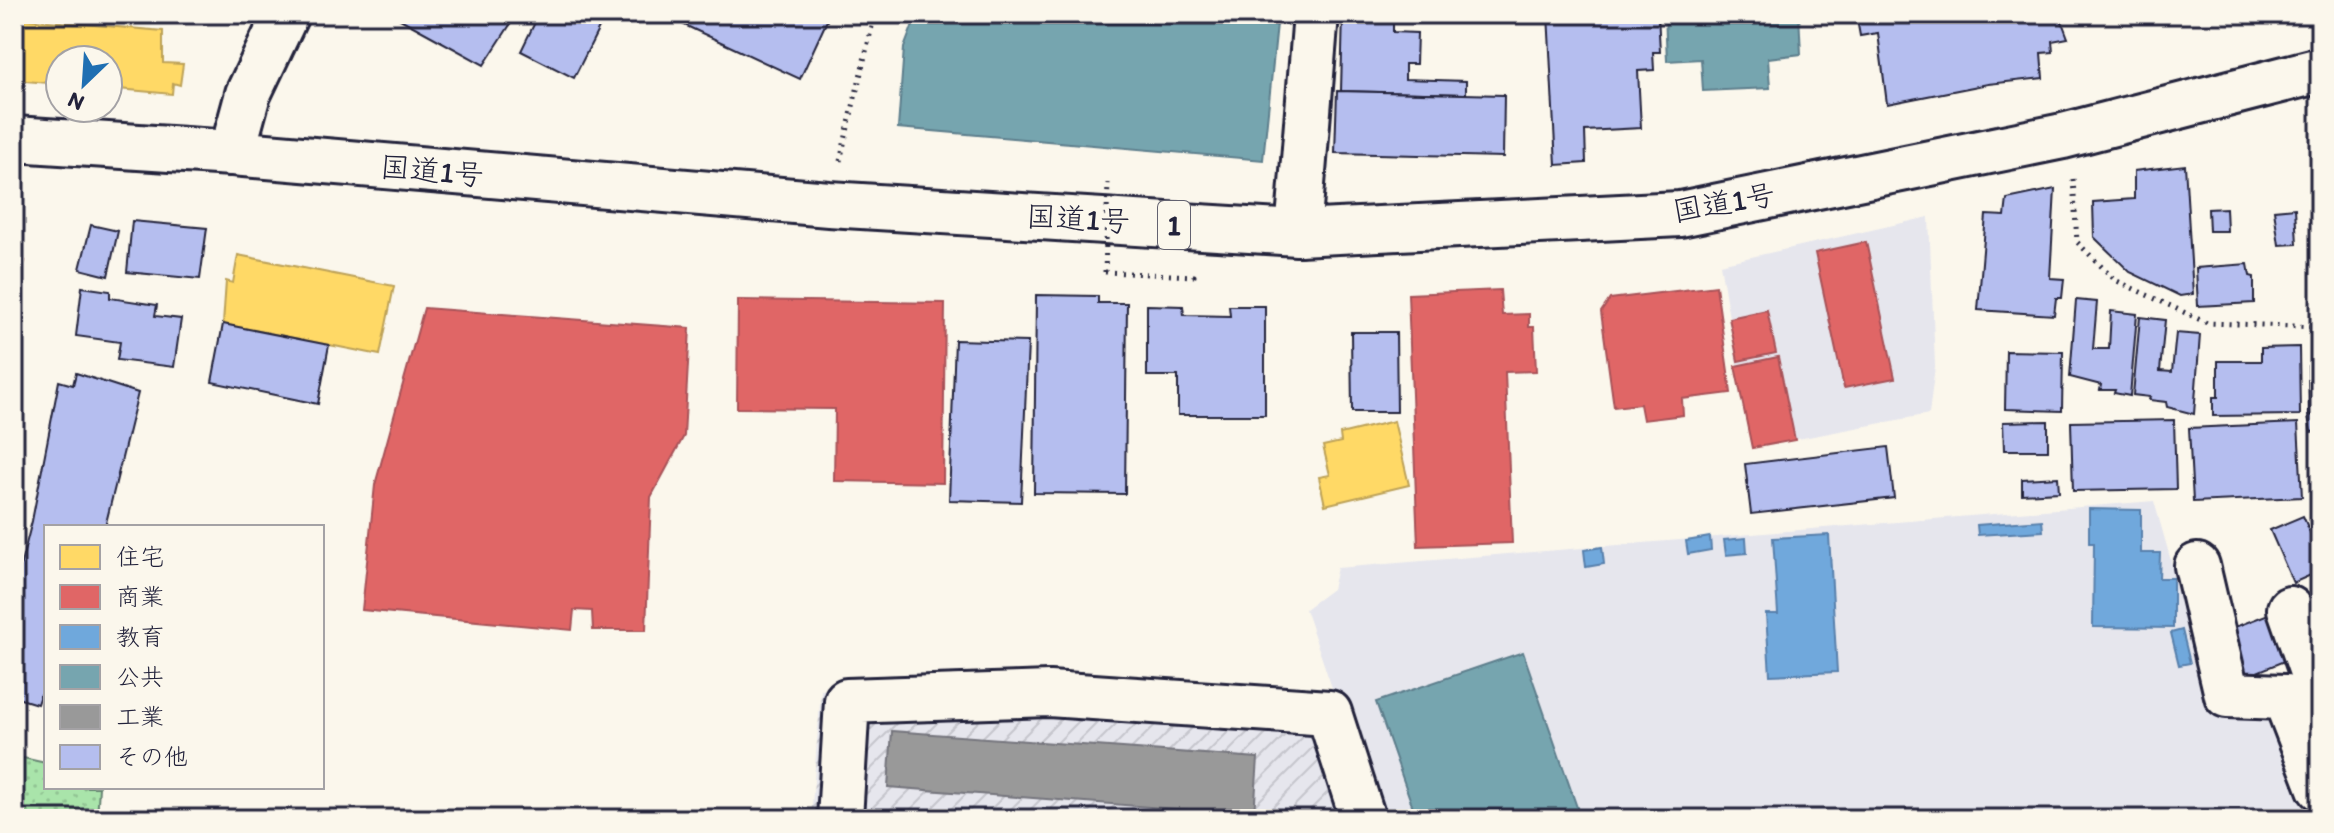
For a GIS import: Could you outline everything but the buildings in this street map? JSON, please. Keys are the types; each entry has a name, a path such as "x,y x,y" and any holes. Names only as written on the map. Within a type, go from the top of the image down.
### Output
{"main road":[{"path":"232,153 248,94 286,14"},
{"path":"1298,233 1316,14"},
{"name":"国道1号","path":"14,139 232,153 829,204 1298,233 1680,214 2063,136 2320,70"},
{"path":"2197,566 2227,695 2285,697 2320,788"},
{"path":"2290,609 2320,695"},
{"path":"840,819 847,701 1049,694 1329,713 1363,819"}],"path":[{"path":"829,204 875,14"},
{"path":"2063,136 2072,174 2077,242 2115,280 2207,323 2320,327"},
{"path":"1108,183 1105,272 1194,276 1192,281"}],"shaded area":[{"path":"1929,217 1935,366 1929,414 1751,448 1720,264"},
{"path":"2154,501 2214,713 2260,711 2276,720 2306,819 1377,819 1305,609 1332,589 1337,568"},
{"path":"936,676 1325,696 1367,819 811,819 821,690"}],"green space":[{"path":"14,756 44,763 44,789 99,789 97,819 14,819"}]}
